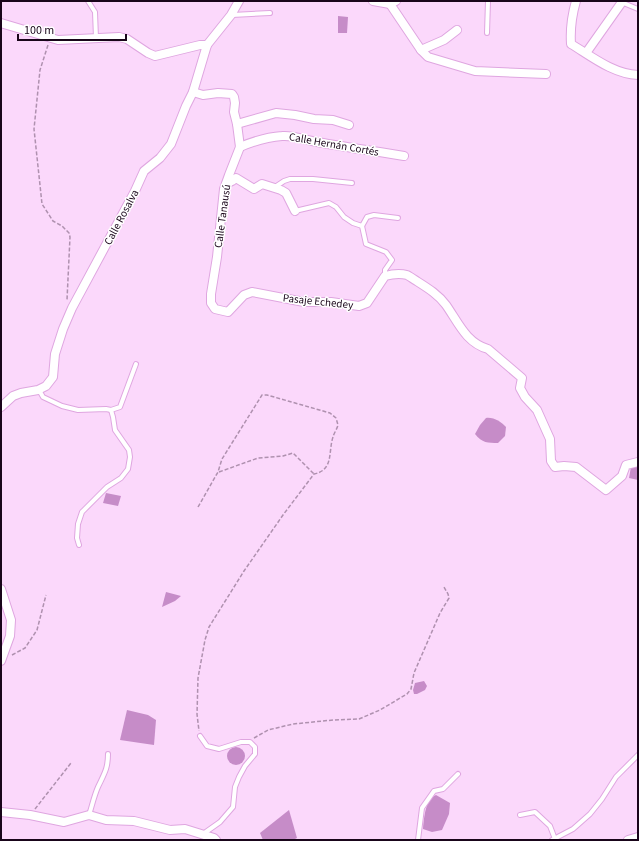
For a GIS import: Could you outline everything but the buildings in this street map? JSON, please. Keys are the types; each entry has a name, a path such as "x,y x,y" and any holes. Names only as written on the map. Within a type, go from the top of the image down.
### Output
{"street":[{"path":"1,23 58,40 119,37 127,39 155,56 200,45 207,46 231,15 239,1"},
{"path":"373,1 393,3 422,50 428,57 475,71 546,74"},
{"path":"576,1 570,33 571,44 602,64 618,71 638,75"},
{"path":"586,53 620,2"},
{"path":"422,50 444,40 457,30"},
{"name":"Calle Rosalva","path":"38,390 46,386 52,377 55,354 72,308 144,171 160,158 171,144 193,92 207,46"},
{"name":"Calle Tanausú","path":"193,92 204,95 218,93 232,94 235,103 234,112 240,147 224,189 211,303 215,309 228,312 244,295 252,292"},
{"path":"237,124 276,113 314,119 333,120 350,125"},
{"name":"Calle Hernán Cortés","path":"240,147 267,138 284,136 404,156"},
{"path":"226,184 236,178 254,189 262,184 274,188 286,193 295,211"},
{"path":"385,276 394,274 408,275 432,291 445,304 467,337 481,347 488,349 522,378 520,388 525,397 536,410 550,439 551,462 555,467 576,467 606,490 622,476 626,465 638,462"},
{"name":"Pasaje Echedey","path":"252,292 304,302 332,302 359,306 367,303 385,276"},
{"path":"1,407 13,396 38,390"},
{"path":"1,590 11,620 10,636 2,660"},
{"path":"1,812 30,815 64,822 89,815 106,820 134,821 170,830 185,829 214,838 216,840"},
{"path":"628,840 638,837"}],"lane":[{"path":"88,1 95,12 96,38"},
{"path":"487,33 488,1"},
{"path":"620,2 638,9"},
{"path":"231,15 270,13"},
{"path":"274,188 290,179 313,179 352,183"},
{"path":"295,211 329,203 344,217 353,223 362,226"},
{"path":"385,276 385,270 392,260 386,252 366,244 362,226 367,218 374,215 398,218"},
{"path":"38,390 43,397 62,406 78,410 111,410 120,407 136,364"},
{"path":"79,545 77,538 78,524 82,512 107,487 121,478 128,469 130,457 129,450 115,430 111,410"},
{"path":"200,736 207,746 219,750 241,742 250,742 255,747 254,754 245,766 235,787 233,807 220,822 202,834"},
{"path":"89,815 97,788 105,774 108,764 108,754"},
{"path":"520,815 534,812 550,826 554,840 573,829 590,814 616,777 638,755"},
{"path":"418,840 422,808 434,791 443,789 458,774"}],"path":[{"path":"50,38 40,70 34,129 42,204 53,221 62,226 69,233 70,237 67,298 68,303 72,308"},
{"path":"198,507 218,472 222,459 262,395 267,395 330,413 336,418 338,425 333,437 328,463 325,470 314,474 282,515 244,571 209,627 198,678 197,714 200,736"},
{"path":"218,472 258,458 283,456 293,453 314,474"},
{"path":"250,742 258,735 268,730 293,724 359,719 380,710 407,694 411,689 414,673 440,613 449,598 444,588"},
{"path":"2,660 25,648 29,644 37,630 46,595"},
{"path":"30,815 71,763"}],"shaded area":[{"path":"338,16 348,17 347,33 338,33"},
{"path":"486,418 497,420 506,427 505,436 498,443 485,442 475,434"},
{"path":"638,465 638,480 629,478 631,467"},
{"path":"106,493 121,496 118,506 103,503"},
{"path":"166,592 181,596 175,601 162,607"},
{"path":"424,681 427,686 425,690 414,694 413,690 415,683"},
{"path":"127,710 148,715 156,720 154,745 120,740"},
{"path":"236,747 242,750 245,756 242,762 236,765 230,762 227,756 230,750"},
{"path":"436,795 450,803 449,814 442,830 432,832 423,829 427,805 432,797"},
{"path":"289,810 297,838 293,840 263,840 260,833"}]}
